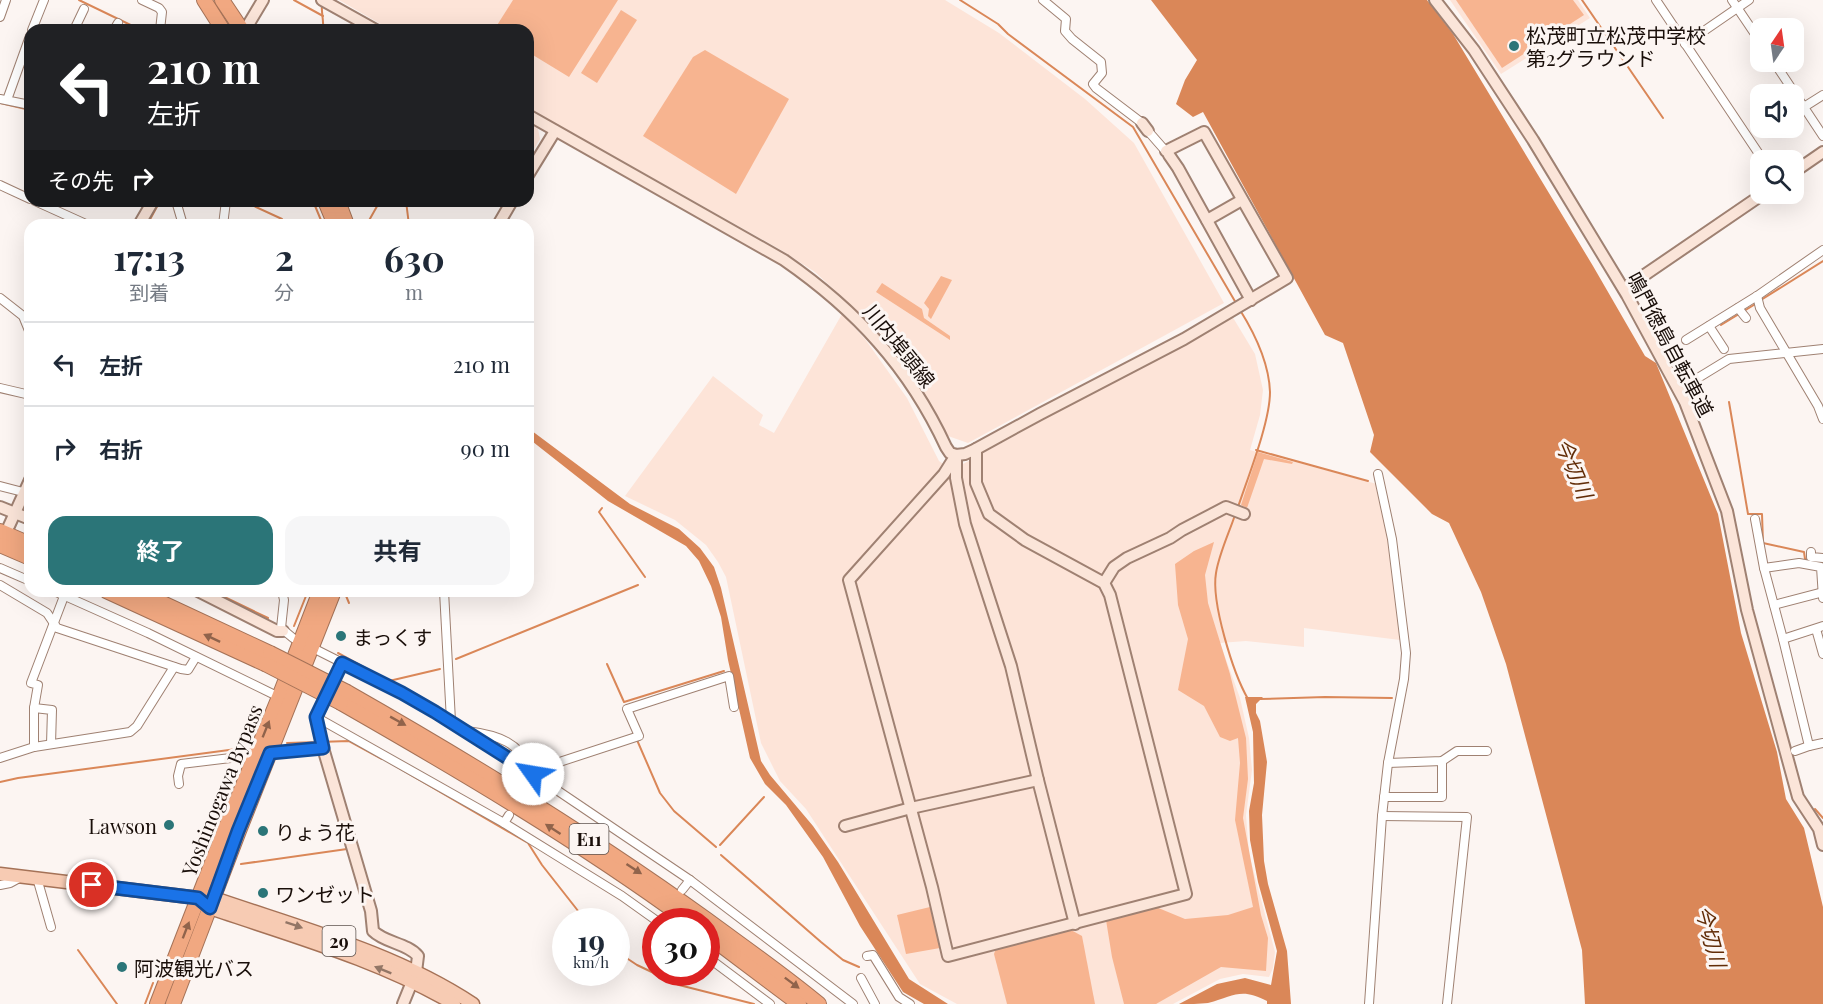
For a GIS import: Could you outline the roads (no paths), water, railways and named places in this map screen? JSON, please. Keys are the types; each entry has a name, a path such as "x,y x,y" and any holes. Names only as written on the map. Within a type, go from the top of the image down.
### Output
{"highway":[{"path":"204,0 219,24"},
{"path":"222,0 239,24"},
{"path":"4,528 24,540"},
{"path":"0,545 24,555"},
{"name":"E11","path":"121,597 268,658"},
{"name":"E11","path":"149,597 456,754 652,880 819,1004"},
{"name":"Yoshinogawa Bypass","path":"173,1004 270,753 306,646 318,597"},
{"name":"Yoshinogawa Bypass","path":"157,1004 279,698 331,597"},
{"name":"E11","path":"344,698 546,825 670,908"},
{"path":"720,945 799,1004"}],"main road":[{"name":"29","path":"0,874 198,898 346,943 473,1004"},
{"name":"29","path":"414,977 454,1004"}],"street":[{"path":"0,17 6,0"},
{"path":"34,24 44,0"},
{"path":"142,0 159,8 162,12 161,24"},
{"path":"247,24 263,0"},
{"path":"1043,0 1066,19 1065,31 1072,39 1101,62 1102,73 1093,84 1096,88 1145,127 1167,153 1251,300"},
{"name":"鳴門徳島自転車道","path":"1435,0 1474,50 1533,140 1624,289 1689,410 1727,511 1747,610 1798,797 1819,829 1823,844"},
{"path":"1656,0 1756,150"},
{"path":"1732,0 1750,27"},
{"path":"1685,44 1749,0"},
{"path":"326,2 365,24"},
{"path":"77,24 84,9"},
{"path":"24,51 4,99 24,104"},
{"path":"1823,95 1804,107 1823,135"},
{"name":"川内埠頭線","path":"534,119 784,260 814,281 870,332 892,358 915,389 946,447 950,453 956,455"},
{"path":"534,164 555,130"},
{"path":"956,455 976,449 1184,339 1287,278 1204,132 1167,153"},
{"path":"1804,165 1823,152"},
{"path":"0,185 24,196"},
{"path":"1207,220 1242,200"},
{"path":"1624,289 1750,203"},
{"path":"48,207 75,219"},
{"path":"1686,340 1757,296 1823,250"},
{"path":"1757,296 1760,308 1818,406 1823,419"},
{"path":"0,298 24,318"},
{"path":"1738,308 1746,318"},
{"path":"1709,326 1724,349"},
{"path":"1674,381 1688,384 1730,359 1823,348"},
{"path":"0,388 24,394"},
{"path":"956,455 944,474 849,580 911,808 948,956 1186,894 1110,595 1104,583 1025,540 989,514 976,483 976,449"},
{"path":"956,455 956,478 965,524 1011,666 1075,924"},
{"path":"1369,1004 1384,797 1404,679 1406,653 1392,539 1378,474"},
{"path":"0,486 23,492 4,528"},
{"path":"0,507 24,516"},
{"path":"1104,583 1114,567 1127,558 1170,538 1226,507 1244,514"},
{"path":"1755,519 1764,568 1809,746"},
{"path":"1811,552 1811,557 1823,558"},
{"path":"1764,568 1799,563 1821,567 1823,598"},
{"path":"0,568 24,578"},
{"path":"0,585 47,613 57,628 188,670 196,657"},
{"path":"1774,605 1823,592"},
{"path":"34,747 34,708 38,685 31,683 64,597"},
{"path":"73,597 279,698"},
{"path":"210,597 402,693 451,721 533,773 690,880 853,1004"},
{"path":"283,597 284,607 280,624 283,632"},
{"path":"444,597 451,721"},
{"path":"1783,639 1819,628 1823,654"},
{"path":"342,663 316,717 371,911 373,931 380,937 417,954 418,961 414,977 403,1004"},
{"path":"0,758 34,747 130,732 137,726 174,667"},
{"path":"528,784 533,773 639,736 627,709 729,676 734,707"},
{"path":"34,708 51,710 51,744"},
{"path":"316,717 504,823 642,911"},
{"path":"462,730 500,737 525,757 533,773"},
{"path":"270,753 322,743"},
{"path":"1795,751 1823,743"},
{"path":"1388,763 1442,761 1457,751 1487,751"},
{"path":"179,784 181,764 239,757 254,759"},
{"path":"1384,797 1442,797 1442,761"},
{"path":"845,826 911,808 1038,780"},
{"path":"504,823 509,815"},
{"path":"1382,816 1467,817 1447,1004"},
{"path":"0,885 10,883 22,876"},
{"path":"37,879 51,927"},
{"path":"682,890 690,880"},
{"path":"867,956 873,955 899,997 910,1004"},
{"path":"720,966 770,1004"},
{"path":"861,978 874,1004"}],"water":[{"name":"今切川","path":"1151,0 1427,0 1453,34 1645,356 1656,363 1718,514 1741,633 1777,752 1786,799 1804,828 1823,907 1823,1004 1585,1004 1582,950 1506,664 1481,592 1449,523 1432,514 1370,452 1374,435 1343,343 1325,335 1203,112 1193,117 1176,104 1185,80 1197,60"},
{"path":"534,432 630,504 679,529 700,548 714,567 721,588 761,761 813,826 838,862 909,979 948,1004 924,1004 903,992 860,926 823,857 786,805 765,784 750,758 728,660 721,617 711,586 699,561 686,546 608,501 534,443"},
{"path":"1245,697 1263,697 1256,704 1256,713 1260,721 1267,762 1262,815 1264,861 1268,884 1287,951 1291,1004 1267,1004 1267,1001 1250,994 1237,994 1208,1003 1179,1004 1217,984 1245,978 1271,985 1277,951 1258,882 1250,840 1249,811 1254,783 1253,732"}],"waterway":[{"path":"79,0 129,24"},
{"path":"294,0 323,16"},
{"path":"960,0 998,24 1008,34 1133,127 1236,303"},
{"path":"1582,0 1663,118"},
{"path":"322,4 323,24"},
{"path":"0,103 24,109"},
{"path":"150,219 157,207"},
{"path":"256,207 282,219"},
{"path":"316,207 320,219"},
{"path":"370,219 377,207"},
{"path":"407,207 408,219"},
{"path":"1761,300 1823,261"},
{"path":"1744,311 1757,303"},
{"path":"1238,507 1263,434 1270,392 1267,370 1260,349 1240,310"},
{"path":"1721,325 1739,314"},
{"path":"1729,402 1748,514 1762,514 1763,543 1804,552 1805,559 1823,563"},
{"path":"1256,450 1368,481"},
{"path":"602,508 599,512 645,577"},
{"path":"1235,515 1219,558 1215,586 1224,637 1248,699"},
{"path":"456,659 638,585"},
{"path":"224,597 268,618"},
{"path":"294,626 306,597"},
{"path":"346,597 349,603"},
{"path":"338,653 389,681 440,669"},
{"path":"607,664 624,702 724,671"},
{"path":"1260,699 1392,698"},
{"path":"637,740 660,793 674,811 716,847"},
{"path":"287,743 349,741 382,759"},
{"path":"0,782 244,748"},
{"path":"387,761 528,843 576,908"},
{"path":"720,845 764,797"},
{"path":"1815,809 1823,818"},
{"path":"241,864 347,849"},
{"path":"721,855 843,960 859,967"},
{"path":"78,950 117,1004"},
{"path":"630,960 679,985 754,1004"},
{"path":"145,1004 153,983"}],"place":[{"name":"松茂町立松茂中学校 第2グラウンド","path":"1514,46"},
{"name":"まっくす","path":"341,636"},
{"name":"Lawson","path":"169,825"},
{"name":"りょう花","path":"263,831"},
{"name":"ワンゼット","path":"263,893"},
{"name":"阿波観光バス","path":"122,967"}]}
